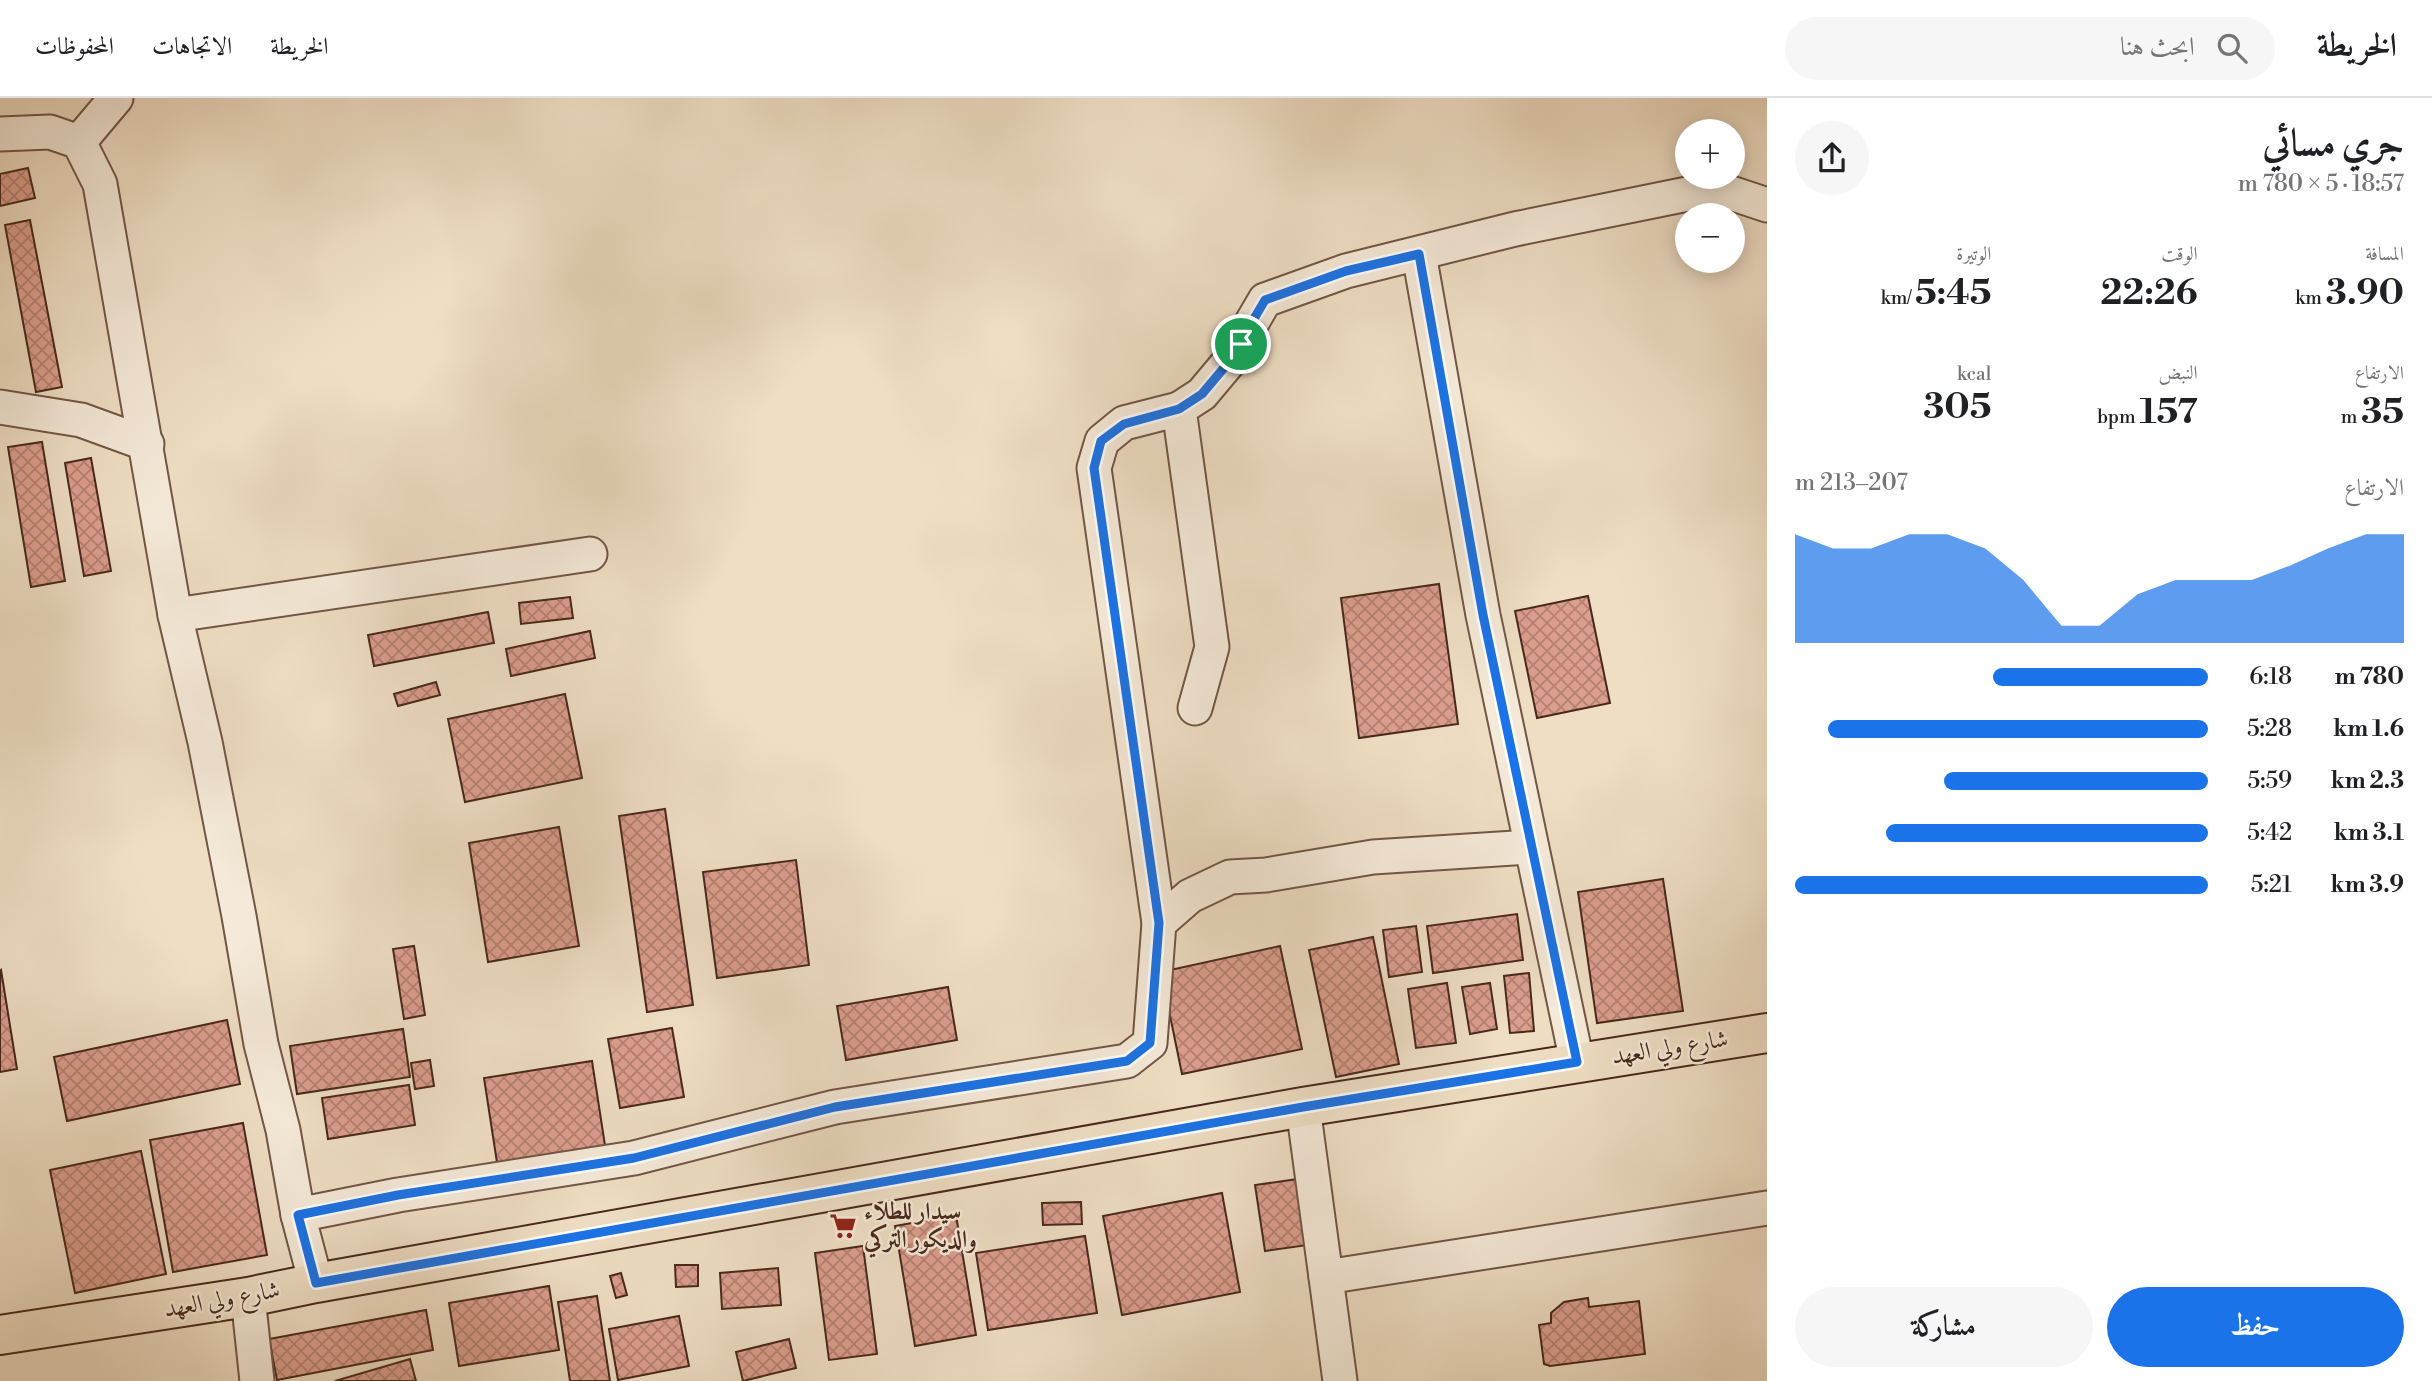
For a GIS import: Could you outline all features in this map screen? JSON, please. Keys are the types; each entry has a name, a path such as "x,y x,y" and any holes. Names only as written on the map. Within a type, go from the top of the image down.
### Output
{"main road":[{"name":"شارع ولي العهد","path":"0,1335 248,1297 1303,1107 1767,1033"}],"street":[{"path":"79,142 116,98"},
{"path":"0,134 50,132 79,142 100,184 175,615 205,742 261,1044 283,1130 298,1215 316,1283"},
{"path":"298,1215 398,1195 634,1158 835,1107 1127,1061 1150,1043 1159,923 1094,468 1101,441 1124,424 1179,409 1202,394 1228,363 1265,300 1346,271 1514,229 1712,189 1767,205"},
{"path":"1419,254 1483,615 1577,1062"},
{"path":"0,407 81,419 147,444"},
{"path":"1179,409 1212,646 1195,708"},
{"path":"175,615 590,554"},
{"path":"1159,923 1190,896 1230,877 1265,875 1373,857 1531,847"},
{"path":"1303,1107 1340,1381"},
{"path":"1326,1277 1767,1208"},
{"path":"248,1297 257,1381"}],"building":[{"path":"28,168 35,198 0,206 0,174"},
{"path":"30,220 62,387 36,392 5,225"},
{"path":"42,442 65,581 31,587 8,447"},
{"path":"91,458 111,571 84,576 65,463"},
{"path":"1439,584 1458,724 1359,738 1341,598"},
{"path":"1588,596 1610,703 1537,718 1515,611"},
{"path":"570,597 573,618 521,624 519,603"},
{"path":"488,612 494,643 374,666 368,635"},
{"path":"590,631 595,658 511,676 506,649"},
{"path":"436,682 440,695 398,706 394,694"},
{"path":"565,694 582,778 465,802 448,719"},
{"path":"665,809 693,1005 647,1012 619,816"},
{"path":"559,827 579,946 488,962 469,843"},
{"path":"796,860 809,965 717,978 703,872"},
{"path":"1663,879 1683,1011 1597,1023 1578,892"},
{"path":"1517,914 1523,960 1433,973 1427,926"},
{"path":"1416,926 1422,972 1389,977 1383,930"},
{"path":"1373,937 1399,1064 1336,1077 1309,950"},
{"path":"414,946 425,1015 404,1019 393,949"},
{"path":"1280,946 1302,1049 1182,1074 1161,972"},
{"path":"0,971 17,1069 0,1072"},
{"path":"1529,973 1534,1031 1510,1033 1504,976"},
{"path":"1447,983 1456,1043 1416,1048 1408,989"},
{"path":"1490,983 1497,1029 1470,1034 1462,987"},
{"path":"948,987 957,1040 846,1060 837,1006"},
{"path":"227,1020 240,1084 67,1121 54,1057"},
{"path":"672,1028 684,1097 620,1108 608,1039"},
{"path":"403,1029 410,1077 297,1094 290,1046"},
{"path":"430,1060 434,1086 415,1089 411,1063"},
{"path":"592,1061 606,1152 498,1169 484,1078"},
{"path":"409,1085 415,1125 328,1139 322,1098"},
{"path":"243,1123 267,1255 173,1272 150,1140"},
{"path":"141,1151 166,1274 75,1293 50,1170"},
{"path":"1298,1179 1308,1245 1265,1251 1255,1185"},
{"path":"1222,1193 1240,1292 1122,1315 1103,1216"},
{"path":"1081,1202 1082,1224 1043,1225 1042,1203"},
{"path":"956,1215 976,1335 915,1346 895,1226"},
{"path":"1085,1236 1097,1313 988,1330 976,1253"},
{"path":"863,1246 877,1354 829,1360 815,1253"},
{"path":"675,1265 698,1265 698,1286 676,1287"},
{"path":"778,1268 781,1305 722,1309 720,1273"},
{"path":"621,1273 627,1295 616,1298 610,1276"},
{"path":"549,1286 559,1350 459,1366 449,1303"},
{"path":"597,1296 610,1381 570,1381 558,1302"},
{"path":"1588,1298 1589,1307 1639,1301 1645,1354 1550,1366 1544,1364 1539,1325 1551,1323 1551,1313 1564,1302"},
{"path":"426,1310 433,1350 277,1380 269,1339"},
{"path":"679,1316 689,1366 618,1380 609,1329"},
{"path":"789,1339 796,1368 743,1381 736,1352"},
{"path":"410,1359 416,1381 335,1381"}],"place":[{"name":"سيدار للطلاء والديكور التركي","path":"843,1226"}],"route":[{"path":"1419,254 1483,615 1577,1062 1303,1107 316,1283 298,1215 398,1195 634,1158 835,1107 1127,1061 1150,1043 1159,923 1094,468 1101,441 1124,424 1179,409 1202,394 1241,344 1265,300 1346,271 1419,254"}]}
